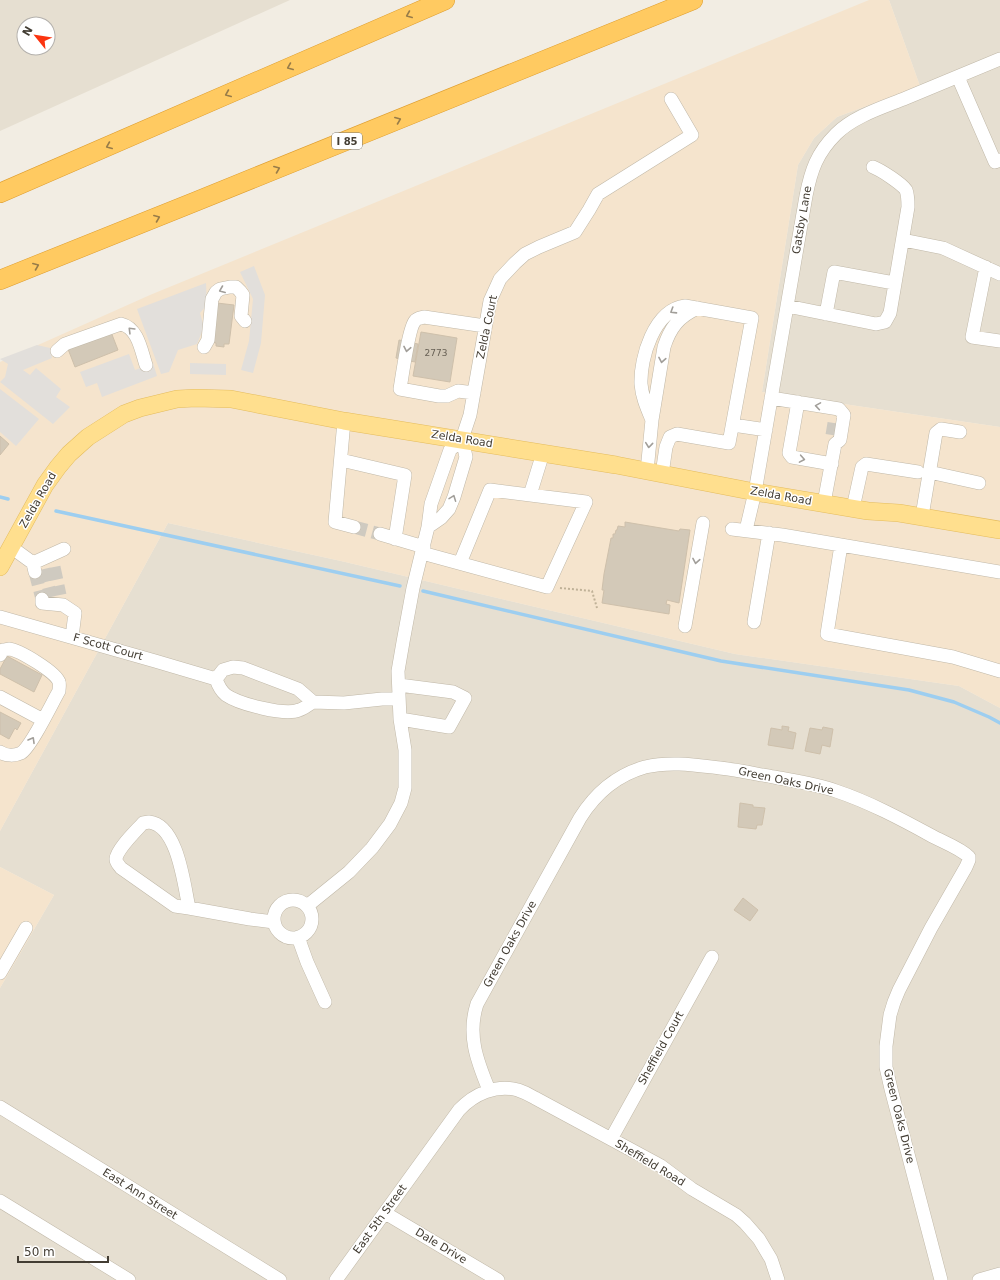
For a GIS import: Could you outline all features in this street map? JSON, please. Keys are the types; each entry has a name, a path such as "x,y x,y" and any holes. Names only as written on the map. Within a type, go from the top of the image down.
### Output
{"highway":[{"path":"0,193 445,0"},
{"name":"I 85","path":"0,280 693,0"}],"main road":[{"name":"Zelda Road","path":"0,565 45,485 69,454 88,437 124,414 140,408 177,399 230,399 344,421 462,439 654,472 755,492 868,511 899,512 1000,529"}],"street":[{"name":"Gatsby Lane","path":"746,530 755,492 810,177 817,159 836,134 848,124 879,109 1000,59"},
{"path":"958,77 994,162 1000,160"},
{"name":"Zelda Court","path":"462,439 470,415 490,301 496,285 508,270 525,254 575,232 598,194 692,135 671,99"},
{"path":"787,306 876,324 885,322 890,313 908,206 905,189 881,170 873,167"},
{"path":"903,240 943,248 1000,274"},
{"path":"986,267 972,337 1000,341"},
{"path":"826,314 834,272 894,283"},
{"path":"204,347 208,340 212,299 216,292 220,289 236,287 240,291 243,295 241,316 246,321"},
{"path":"652,420 643,397 641,384 643,362 645,350 657,327 670,311 685,306 752,318 730,443 677,434 668,439 666,447 654,472"},
{"path":"654,472 652,420 664,347 668,336 679,320 688,312 698,308"},
{"path":"474,393 458,392 446,396 439,396 400,389 413,325 419,318 424,317 486,326"},
{"path":"57,351 65,344 120,324 130,328 136,335 146,365"},
{"path":"771,398 838,409 832,464 824,503"},
{"path":"798,402 789,453 792,457 832,464"},
{"path":"344,421 335,522 354,527"},
{"path":"733,425 766,430"},
{"path":"922,516 924,472 936,433 940,429 960,432"},
{"path":"306,906 349,872 372,848 384,834 401,803 405,788 406,776 405,750 400,720 399,664 414,585 428,527 431,504 450,450 462,439 466,457 454,497 449,509 441,518 428,527"},
{"path":"530,495 543,453"},
{"path":"341,460 405,474 395,539"},
{"path":"853,508 862,467 866,464 924,472 979,483"},
{"path":"380,534 460,563 547,587 586,502 490,490 460,563"},
{"path":"685,626 703,523"},
{"path":"732,528 1000,572"},
{"path":"754,622 769,533"},
{"path":"841,545 827,634 953,657 1000,671"},
{"path":"11,547 43,564 64,549"},
{"path":"54,600 75,613 72,637"},
{"name":"F Scott Court","path":"0,617 155,660 216,679"},
{"path":"0,655 3,650 9,649 14,651 46,667 60,682 59,691 28,746 21,753 4,755 0,752"},
{"path":"313,702 298,689 243,668 233,667 223,670 216,679 218,686 226,695 249,705 277,711 299,711 313,702 344,703 382,699 399,699"},
{"path":"399,685 453,692 466,698 449,727 400,720"},
{"path":"0,697 43,720"},
{"name":"Green Oaks Drive","path":"489,1090 480,1068 472,1037 473,1022 477,1004 580,818 593,800 608,786 622,777 645,767 666,763 684,764 730,769 811,784 836,791 872,805 969,857 966,866 899,990 890,1015 886,1046 886,1067 891,1089 941,1280"},
{"path":"189,908 180,866 173,843 168,834 159,825 152,822 144,823 118,853 116,860 121,868 175,906 250,920 274,922"},
{"path":"293,900 299,901 306,906 312,914 312,921 307,932 298,937 290,938 279,932 274,922 277,910 281,905 293,900"},
{"path":"0,973 26,928"},
{"path":"298,937 307,962 325,1002"},
{"name":"Sheffield Court","path":"611,1139 712,957"},
{"name":"Sheffield Road","path":"489,1090 510,1089 524,1092 660,1166 692,1189 740,1219 759,1239 771,1259 778,1280"},
{"name":"East 5th Street","path":"336,1280 459,1110 474,1097 489,1090"},
{"name":"East Ann Street","path":"0,1107 280,1280"},
{"path":"0,1201 129,1280"},
{"name":"Dale Drive","path":"384,1213 498,1280"},
{"path":"979,1280 1000,1274"}],"path":[{"path":"547,587 592,591 597,608"}],"shaded area":[{"path":"0,0 290,0 0,131"},
{"path":"869,0 889,0 920,86 837,117 814,138 798,165 762,392 1000,427 1000,708 959,686 735,654 341,561 168,523 0,831 0,362 150,295"},
{"path":"889,0 1000,0 1000,427 762,392 798,165 814,138 837,117 920,86"},
{"path":"254,266 265,295 261,343 253,373 241,370 249,341 253,299 240,272"},
{"path":"206,283 207,305 200,313 204,327 197,344 178,350 169,372 161,374 137,309"},
{"path":"37,345 50,348 52,358 23,370 30,375 36,368 61,389 56,397 70,407 53,424 0,382 5,377 8,364 0,359"},
{"path":"129,354 135,370 153,363 157,376 102,397 97,383 86,387 80,372"},
{"path":"190,363 226,364 226,375 190,374"},
{"path":"0,389 39,419 16,446 0,432"},
{"path":"168,523 341,561 735,654 959,686 1000,708 1000,1280 0,1280 0,988 54,895 0,867 0,831"},
{"path":"0,867 54,895 0,988"}],"building":[{"path":"217,303 234,305 229,344 224,344 224,347 216,346 216,343 211,342"},
{"path":"111,332 118,350 75,367 68,349"},
{"path":"421,332 457,338 450,382 413,376"},
{"path":"399,340 418,344 415,362 396,358"},
{"path":"0,436 9,444 0,455"},
{"path":"625,522 679,531 680,529 690,530 679,603 667,600 666,604 670,605 669,614 602,603 604,574 611,538 613,538 613,534 615,534 618,526 625,527"},
{"path":"7,656 42,675 34,692 0,674 0,669"},
{"path":"0,712 21,723 17,730 15,728 9,739 0,734"},
{"path":"782,726 789,727 788,731 796,733 793,749 768,745 771,728 782,730"},
{"path":"823,727 833,729 830,747 822,745 820,754 805,751 810,728 822,730"},
{"path":"740,803 753,805 753,807 765,808 762,825 757,825 756,829 738,827"},
{"path":"743,898 758,910 750,921 734,910"}],"waterway":[{"path":"0,497 8,499"},
{"path":"56,511 400,586"},
{"path":"423,591 721,661 909,690 954,702 1000,723"}],"tunnel":[{"path":"832,435 834,423"},
{"path":"354,527 380,534"},
{"path":"54,567 60,595"},
{"path":"44,569 51,597"},
{"path":"35,572 42,599"}]}
